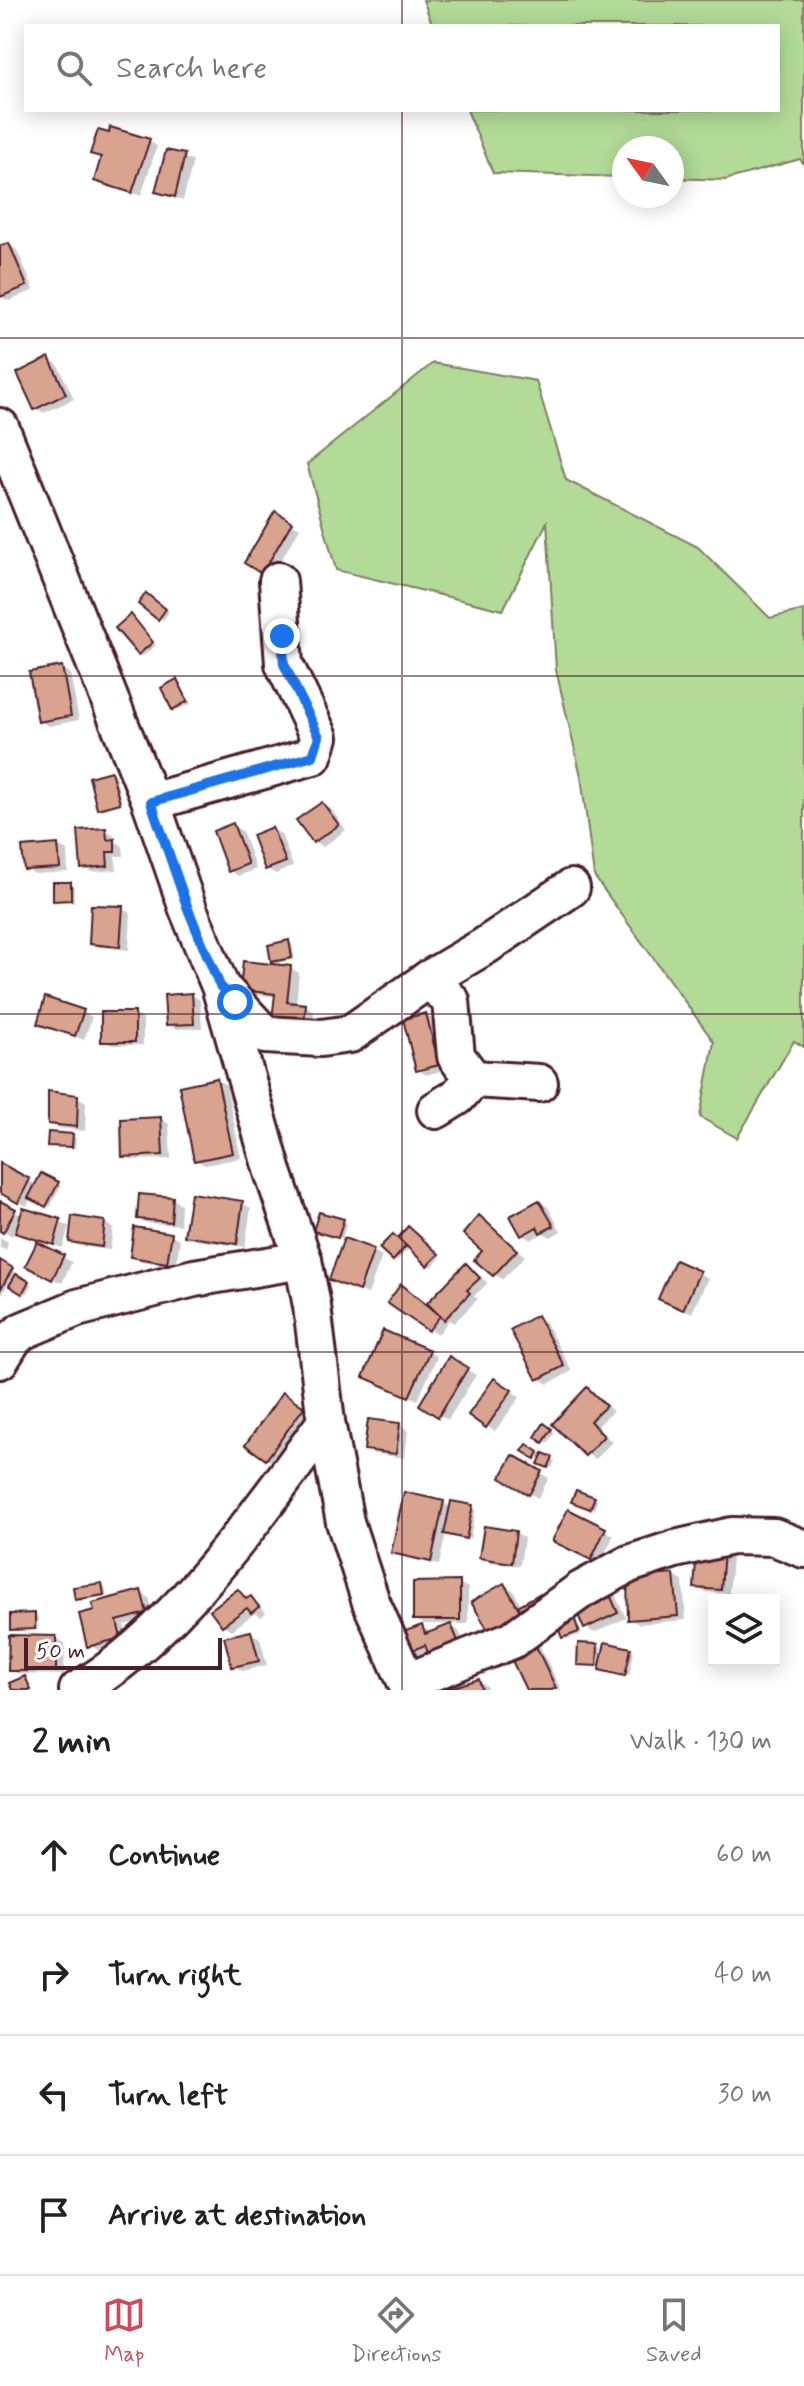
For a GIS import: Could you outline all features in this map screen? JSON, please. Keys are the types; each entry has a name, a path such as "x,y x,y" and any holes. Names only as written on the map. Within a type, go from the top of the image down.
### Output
{"street":[{"path":"0,427 151,802 188,909 220,986 272,1169 303,1260 312,1306 326,1422 345,1522 371,1602 408,1686 512,1640 581,1590 629,1564 675,1549 732,1536 774,1537 804,1549"},
{"path":"151,802 313,756 319,737 284,664 278,581"},
{"path":"220,986 265,1035 321,1038 350,1034 571,888"},
{"path":"429,979 451,1001 456,1056 473,1079"},
{"path":"473,1079 539,1083"},
{"path":"436,1110 457,1097 473,1079"},
{"path":"0,1360 22,1331 77,1308 194,1278 303,1260"},
{"path":"94,1686 163,1624 262,1508 326,1422"}],"green space":[{"path":"423,0 804,0 804,165 800,159 725,180 684,178 684,136 612,136 612,177 493,173 468,112 780,112 780,24 432,24"},
{"path":"433,363 536,381 566,480 698,547 770,618 804,610 804,1047 794,1041 737,1138 700,1117 714,1042 594,876 581,776 556,670 547,522 503,610 336,570 307,464"}],"building":[{"path":"110,127 150,139 132,193 94,181 101,157 90,154 98,130 109,133"},
{"path":"166,150 185,154 175,197 155,192"},
{"path":"9,243 27,286 0,297 0,246"},
{"path":"49,357 66,394 34,410 17,373"},
{"path":"275,511 292,522 262,574 244,563"},
{"path":"146,593 166,609 158,620 138,604"},
{"path":"131,614 153,642 138,655 115,628"},
{"path":"62,666 71,716 38,722 29,672"},
{"path":"177,679 188,701 172,710 161,688"},
{"path":"111,771 120,803 97,809 89,777"},
{"path":"322,802 339,825 313,843 296,820"},
{"path":"233,823 248,864 228,872 213,831"},
{"path":"272,827 286,862 265,870 252,835"},
{"path":"106,828 107,840 115,839 115,852 107,852 108,866 81,869 78,830"},
{"path":"58,844 60,868 24,870 22,847"},
{"path":"53,882 71,882 71,900 53,901"},
{"path":"91,905 123,906 120,947 89,944"},
{"path":"289,940 292,958 271,962 268,945"},
{"path":"243,961 291,966 287,1002 306,1004 303,1031 271,1028 275,994 240,990"},
{"path":"192,993 194,1024 166,1025 164,995"},
{"path":"45,997 84,1010 75,1036 37,1024"},
{"path":"101,1012 135,1012 135,1042 101,1042"},
{"path":"426,1013 439,1065 416,1071 403,1019"},
{"path":"217,1078 233,1153 194,1161 179,1086"},
{"path":"48,1091 78,1095 77,1127 48,1124"},
{"path":"161,1117 163,1155 122,1157 121,1119"},
{"path":"48,1132 73,1134 72,1147 47,1146"},
{"path":"0,1163 30,1179 18,1203 0,1193"},
{"path":"41,1173 59,1182 46,1207 28,1198"},
{"path":"191,1193 243,1201 237,1244 184,1236"},
{"path":"139,1194 173,1197 171,1222 137,1219"},
{"path":"539,1200 554,1226 540,1233 537,1227 521,1236 510,1216"},
{"path":"0,1201 16,1209 3,1233 0,1231"},
{"path":"23,1208 61,1219 54,1245 15,1233"},
{"path":"319,1212 344,1219 338,1238 313,1231"},
{"path":"479,1215 517,1250 493,1276 474,1260 482,1251 463,1234"},
{"path":"72,1216 105,1221 102,1247 69,1242"},
{"path":"408,1226 439,1254 427,1266 398,1238"},
{"path":"134,1227 172,1233 167,1263 130,1257"},
{"path":"393,1234 406,1246 393,1261 379,1248"},
{"path":"344,1238 374,1249 359,1291 329,1280"},
{"path":"37,1242 64,1255 52,1280 25,1266"},
{"path":"0,1260 13,1268 0,1290"},
{"path":"675,1260 700,1271 683,1310 658,1299"},
{"path":"466,1263 480,1278 444,1320 427,1303"},
{"path":"16,1274 29,1281 22,1294 9,1286"},
{"path":"401,1284 440,1316 428,1331 387,1303"},
{"path":"537,1315 564,1366 537,1380 510,1330"},
{"path":"383,1330 430,1350 409,1397 363,1377"},
{"path":"449,1356 468,1368 438,1417 419,1405"},
{"path":"494,1378 512,1390 486,1428 468,1415"},
{"path":"587,1387 606,1406 590,1421 604,1436 585,1456 552,1424"},
{"path":"283,1392 304,1407 266,1460 245,1445"},
{"path":"368,1419 400,1423 396,1454 364,1450"},
{"path":"544,1423 552,1429 543,1443 535,1437"},
{"path":"527,1444 539,1452 535,1459 522,1451"},
{"path":"543,1453 553,1457 548,1468 538,1464"},
{"path":"513,1455 542,1471 529,1495 500,1478"},
{"path":"576,1490 595,1497 590,1509 571,1502"},
{"path":"404,1492 444,1501 431,1562 391,1553"},
{"path":"451,1501 473,1505 466,1539 444,1534"},
{"path":"568,1509 606,1528 591,1560 552,1541"},
{"path":"484,1526 516,1531 512,1563 479,1558"},
{"path":"697,1549 724,1551 721,1590 694,1588"},
{"path":"674,1574 678,1616 628,1620 627,1578"},
{"path":"460,1581 460,1620 413,1620 413,1582"},
{"path":"102,1583 104,1595 75,1600 73,1587"},
{"path":"504,1583 523,1616 491,1635 471,1602"},
{"path":"607,1588 618,1613 584,1629 573,1603"},
{"path":"238,1589 246,1599 251,1596 259,1607 251,1613 247,1608 222,1626 210,1610"},
{"path":"141,1590 147,1613 117,1621 121,1638 87,1647 79,1614 94,1610 92,1603"},
{"path":"539,1594 545,1607 523,1616 518,1606"},
{"path":"571,1609 579,1632 562,1638 553,1615"},
{"path":"35,1613 35,1629 10,1630 10,1614"},
{"path":"451,1624 460,1646 430,1658 425,1645 408,1652 400,1633 422,1625 425,1634"},
{"path":"251,1631 259,1661 232,1667 224,1637"},
{"path":"9,1635 56,1636 56,1671 8,1671"},
{"path":"532,1638 556,1688 552,1690 526,1690 507,1650"},
{"path":"605,1642 631,1648 625,1676 599,1670"},
{"path":"578,1643 598,1644 597,1666 577,1665"},
{"path":"25,1676 31,1690 12,1690 9,1683"},
{"path":"479,1679 482,1690 444,1690"}],"route":[{"path":"235,1002 220,986 188,909 151,802 313,756 319,737 284,664 282,636"}]}
